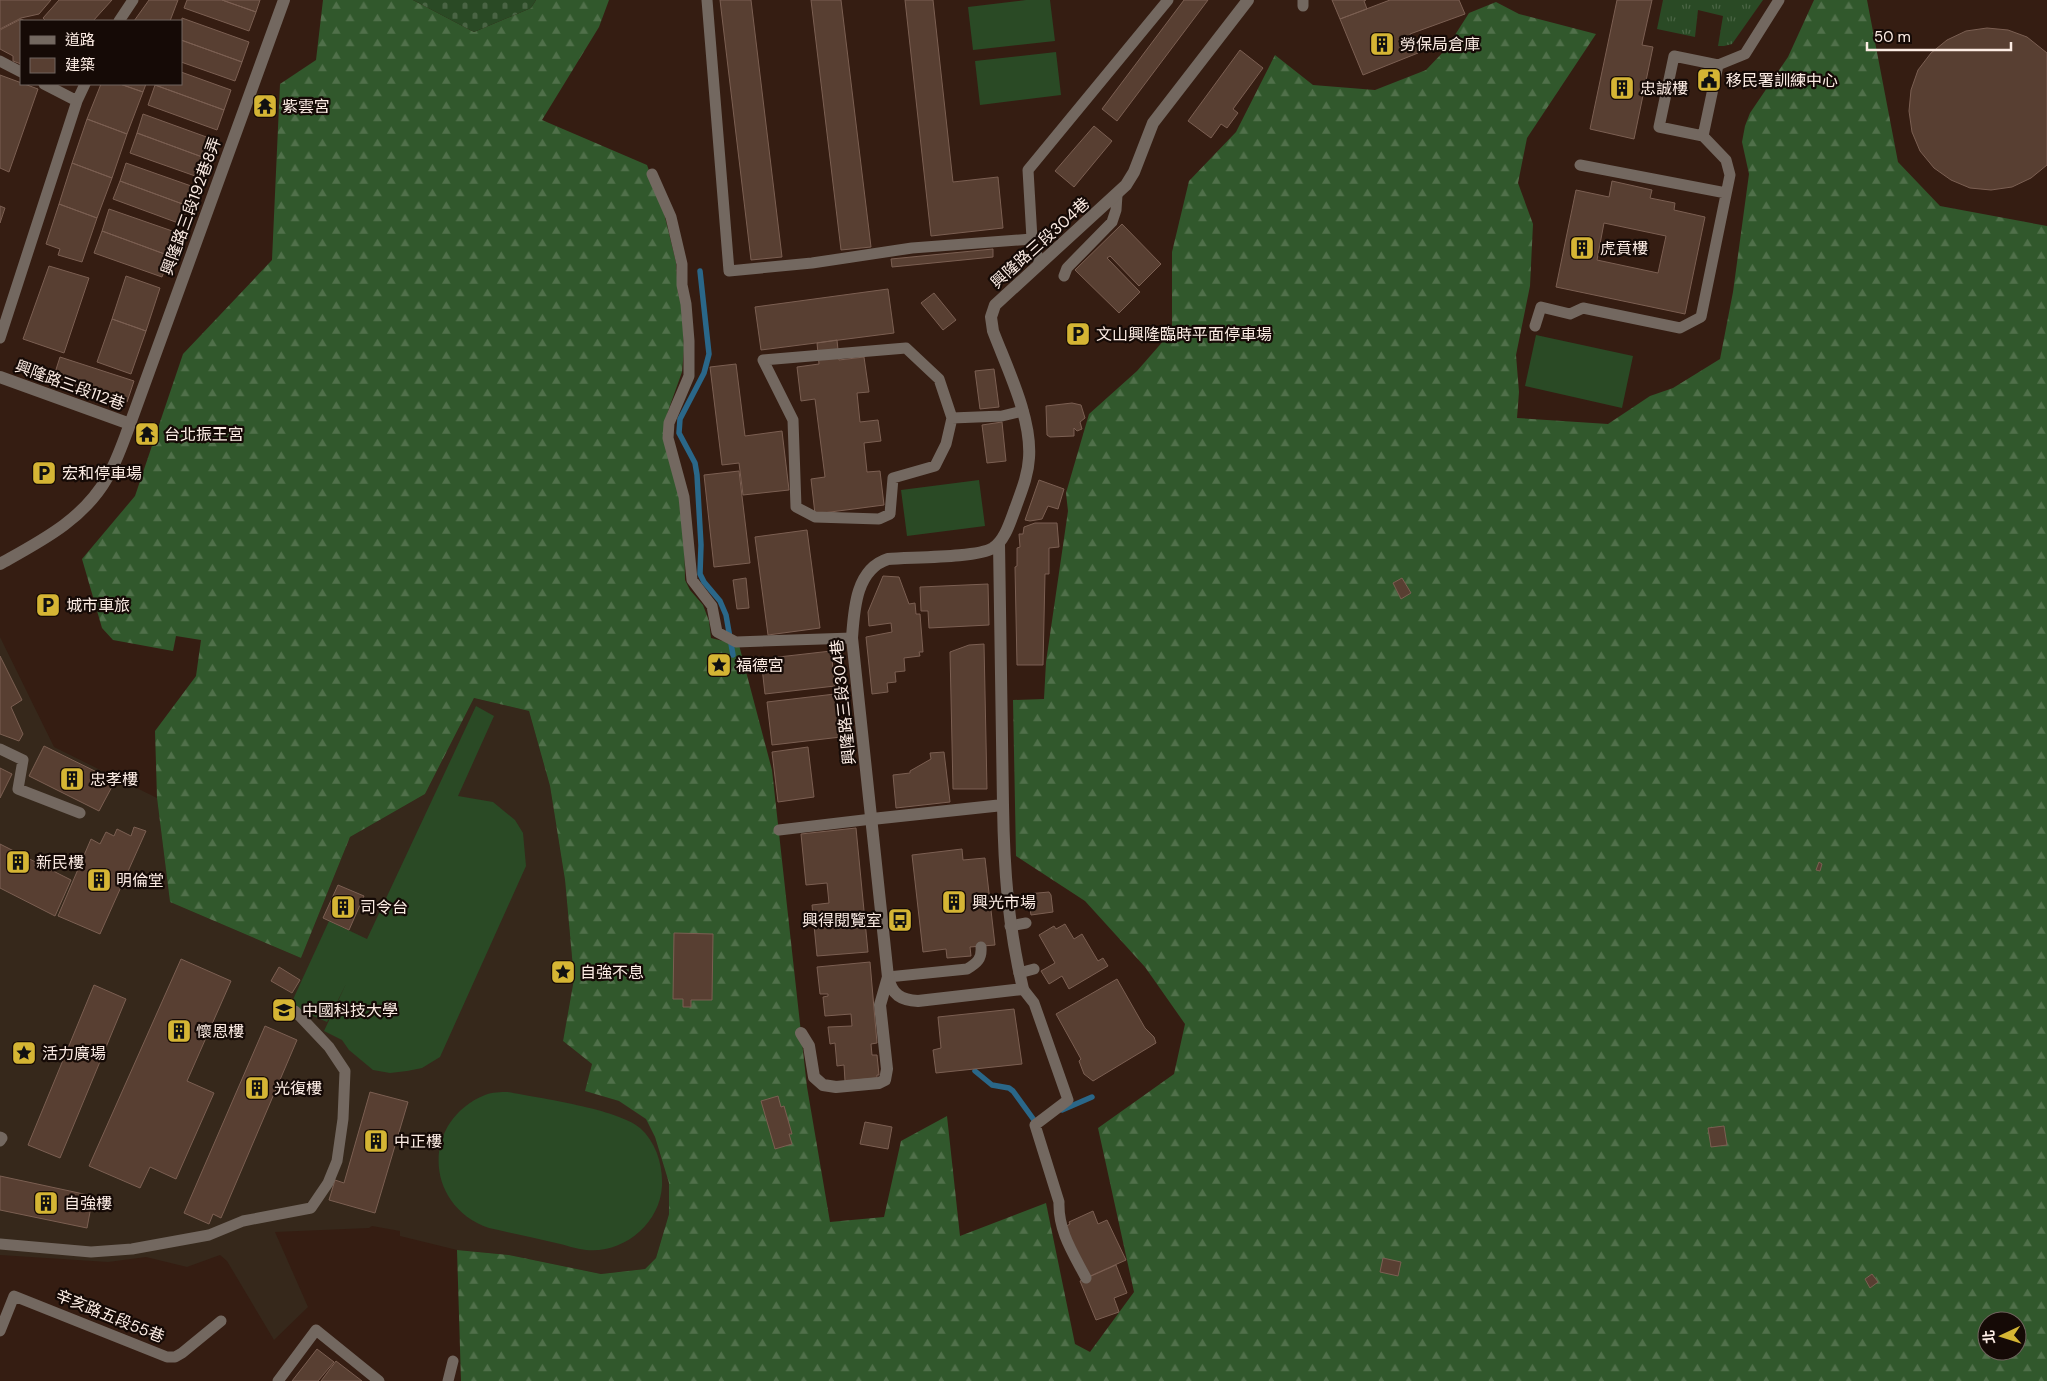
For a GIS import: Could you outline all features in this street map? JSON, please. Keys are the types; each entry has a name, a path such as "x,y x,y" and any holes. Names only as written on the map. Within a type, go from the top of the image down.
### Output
{"street":[{"name":"興隆路三段192巷8弄","path":"0,564 48,537 68,523 92,500 108,477 130,424 284,0"},
{"name":"興隆路三段304巷","path":"999,543 1004,870 1010,926 1023,989 907,1001 895,994 890,986 888,977 852,638 858,594 864,578 871,567 888,558 973,554 993,548 999,543 1009,527 1026,476 1029,442 1023,411 993,331 991,317 995,305 1117,195 1134,172 1153,123 1248,0"},
{"name":"興隆路三段112巷","path":"0,377 130,424"},
{"path":"872,819 1003,805"},
{"path":"801,1033 809,1046 814,1077 824,1085 836,1087 879,1083 885,1080 888,1070 880,1005 888,977"}],"lane":[{"path":"120,20 133,0"},
{"path":"707,0 729,271 812,263 912,248 1032,238"},
{"path":"1040,264 1032,238 1028,170 1168,0"},
{"path":"1536,326 1540,307 1570,314 1583,308 1680,328 1701,317 1730,175 1726,160 1703,136 1660,128 1674,56 1718,65 1745,54 1779,0"},
{"path":"0,61 20,71"},
{"path":"1703,136 1718,65"},
{"path":"46,85 77,101"},
{"path":"0,338 77,101 85,85"},
{"path":"1580,166 1726,193"},
{"path":"652,174 671,217 682,264 682,285 690,341 689,376 669,424 668,438 684,496 692,580 712,606 717,632 736,642 852,638"},
{"path":"1064,276 1067,268 1112,222 1116,210 1117,195"},
{"path":"906,348 939,379 952,418 946,444 935,466 893,478 890,514 880,519 815,517 796,507 793,420 764,360 906,348"},
{"path":"952,418 1002,416 1023,411"},
{"path":"0,749 22,760 18,789 80,813"},
{"path":"779,830 872,819"},
{"path":"1010,926 1026,923"},
{"path":"888,977 967,969 978,963 981,955 980,947"},
{"path":"1019,973 1034,969"},
{"name":"興隆路三段304巷","path":"1023,989 1034,1003 1068,1100 1035,1125 1059,1202 1063,1235 1086,1278"},
{"path":"0,1244 91,1252 132,1249 209,1235 243,1222 311,1208 328,1183 338,1161 344,1119 345,1072 329,1047 295,1011"},
{"path":"0,1137 2,1138 0,1141"},
{"name":"辛亥路五段55巷","path":"0,1331 14,1296 168,1357 175,1357 182,1353 221,1321"},
{"path":"278,1381 316,1330 379,1381"},
{"path":"448,1381 453,1361"}],"shaded area":[{"name":"中國科技大學","path":"0,637 54,747 157,798 170,902 301,958 350,837 425,794 474,698 529,711 550,786 565,880 574,979 563,1041 592,1064 586,1091 620,1101 646,1118 655,1137 669,1183 669,1214 656,1258 645,1269 601,1274 509,1255 457,1250 400,1236 400,1231 372,1226 369,1228 275,1232 308,1307 274,1340 227,1261 220,1255 187,1267 146,1257 108,1262 0,1255"}],"green space":[{"path":"323,0 413,0 474,32 531,8 536,0 609,0 599,27 542,120 647,165 663,209 676,262 678,293 682,306 684,349 682,372 667,414 684,530 685,580 690,590 703,605 709,621 711,638 739,645 772,770 807,1087 830,1222 884,1217 901,1141 947,1116 960,1236 1046,1203 1075,1344 1090,1352 1134,1292 1098,1128 1174,1074 1185,1024 1145,967 1085,901 1016,856 1013,700 1044,699 1046,662 1068,511 1066,493 1089,414 1137,371 1172,331 1172,252 1189,181 1236,132 1275,55 1313,85 1375,90 1426,70 1446,49 1469,13 1496,2 1519,14 1596,34 1527,138 1518,183 1533,224 1530,286 1516,355 1519,392 1517,418 1608,424 1650,396 1673,388 1720,359 1733,292 1749,174 1742,142 1750,113 1788,57 1814,0 1867,0 1898,162 1940,206 2047,226 2047,1381 461,1381 457,1250 509,1255 601,1274 645,1269 656,1258 669,1214 669,1183 655,1137 646,1119 619,1101 585,1091 592,1064 563,1041 574,979 565,880 550,786 529,711 474,698 425,794 350,837 301,958 170,902 157,798 155,731 196,676 201,640 176,636 173,651 113,640 102,628 82,559 135,496 183,354 272,260 280,84 316,60"},
{"path":"413,0 536,0 531,8 474,32"},
{"path":"1026,0 1050,0 1055,41 973,50 968,7"},
{"path":"1663,0 1763,0 1732,44 1718,46 1723,16 1698,10 1695,37 1657,29"},
{"path":"1056,52 1061,95 980,105 975,61"},
{"path":"1536,335 1633,356 1622,408 1525,386"},
{"path":"979,480 985,526 907,536 901,490"},
{"path":"476,706 494,716 458,796 493,802 515,820 523,833 526,866 440,1057 422,1068 407,1071 390,1073 373,1070 349,1050 342,1040 324,1031 346,984 327,1022 290,1006 329,921 367,939"},
{"path":"508,1092 577,1105 614,1115 629,1121 646,1134 660,1162 662,1186 660,1200 654,1213 637,1234 626,1242 613,1247 600,1250 586,1250 489,1228 468,1217 452,1202 442,1183 439,1163 441,1143 449,1124 464,1107 485,1095"}],"building":[{"path":"0,0 51,0 39,14 21,18 0,29"},
{"path":"59,0 112,0 94,20 45,20 43,18"},
{"path":"149,0 178,0 170,20 135,20"},
{"path":"187,0 222,0 256,12 249,31 184,8"},
{"path":"222,0 260,0 256,12"},
{"path":"720,0 751,0 782,257 751,260"},
{"path":"811,0 841,0 871,247 841,250"},
{"path":"905,0 933,0 953,182 998,177 1003,228 931,236"},
{"path":"1184,0 1208,0 1117,121 1102,109"},
{"name":"勞保局倉庫","path":"1332,0 1366,0 1364,1 1367,9 1340,19"},
{"name":"勞保局倉庫","path":"1390,0 1459,0 1465,14 1410,34 1418,53 1363,75 1340,19"},
{"name":"忠誠樓","path":"1617,0 1652,0 1642,45 1653,47 1634,139 1590,129"},
{"path":"182,18 249,42 242,62 182,40"},
{"path":"21,19 23,20 20,20 20,64 13,61 13,56 0,49 0,30"},
{"path":"1987,28 2008,30 2027,37 2047,53 2047,165 2031,178 2012,187 1991,190 1970,188 1951,180 1934,168 1920,151 1912,132 1909,111 1911,90 1918,70 1931,53 1947,40 1966,31"},
{"path":"182,40 242,62 235,81 182,62"},
{"path":"1240,50 1263,68 1233,109 1238,113 1227,128 1221,124 1211,138 1188,121"},
{"path":"182,72 231,90 224,110 155,85 182,85"},
{"path":"0,75 20,82 20,85 27,85 38,89 9,172 0,168"},
{"path":"101,85 123,85 143,92 127,134 87,119"},
{"path":"123,85 146,85 143,92"},
{"path":"155,85 224,110 217,130 148,105"},
{"path":"143,114 212,139 205,158 137,133"},
{"path":"87,119 127,134 112,178 72,163"},
{"path":"1094,126 1112,141 1074,187 1055,171"},
{"path":"137,133 205,158 198,177 130,153"},
{"path":"72,163 112,178 97,218 59,204"},
{"path":"126,163 194,187 188,206 120,181"},
{"path":"120,181 188,206 181,224 113,199"},
{"name":"虎賁樓","path":"1612,181 1652,190 1650,198 1675,203 1674,210 1705,217 1685,314 1556,287 1576,190 1609,197","holes":["1604,223 1666,236 1658,273 1597,260"]},
{"path":"59,204 97,218 82,262 58,255 60,249 46,244"},
{"path":"0,206 5,208 0,223"},
{"path":"109,209 178,233 170,256 102,231"},
{"path":"1122,224 1161,264 1139,286 1110,256 1107,258 1140,292 1119,313 1075,270"},
{"path":"102,231 170,256 162,277 94,253"},
{"path":"993,249 993,257 892,267 891,259"},
{"path":"49,266 89,278 64,353 23,339"},
{"path":"126,276 160,288 146,331 112,319"},
{"path":"888,289 894,333 761,350 755,307"},
{"path":"934,293 956,320 943,330 921,303"},
{"path":"112,319 146,331 131,374 97,362"},
{"path":"837,340 839,360 864,357 869,392 857,393 860,422 878,420 881,441 864,443 867,472 880,471 884,505 815,514 811,479 825,477 815,399 801,401 797,367 819,364 817,343"},
{"path":"60,357 134,381 127,402 53,379"},
{"path":"736,364 745,436 782,431 789,490 743,495 739,463 722,465 710,367"},
{"path":"994,369 999,407 980,409 975,371"},
{"path":"1072,403 1081,405 1085,418 1080,422 1082,429 1077,431 1074,428 1074,436 1050,437 1047,435 1046,406"},
{"path":"1002,422 1006,461 987,463 982,425"},
{"path":"739,471 750,563 714,567 704,475"},
{"path":"1039,480 1064,489 1058,509 1048,506 1042,519 1025,520"},
{"path":"1035,523 1057,523 1059,547 1049,548 1049,574 1045,574 1043,665 1017,665 1015,567 1017,566 1017,548 1020,547 1019,534 1023,534 1024,527"},
{"path":"807,530 820,628 768,635 755,537"},
{"path":"883,576 899,577 909,604 915,603 916,614 920,614 923,652 919,652 920,656 904,658 905,671 895,672 896,682 887,683 888,692 872,694 866,637 892,632 891,623 869,626 868,612"},
{"path":"746,578 749,608 737,609 733,580"},
{"path":"1402,578 1411,593 1401,599 1393,583"},
{"path":"988,584 989,625 929,628 928,611 921,611 920,587"},
{"path":"984,644 987,789 953,789 950,652 969,645"},
{"path":"831,651 835,686 765,694 761,659"},
{"path":"0,656 22,700 11,707 23,734 19,741 0,734"},
{"path":"835,694 841,737 772,745 767,702"},
{"name":"忠孝樓","path":"44,746 115,781 99,811 29,776"},
{"path":"808,747 814,797 778,802 772,752"},
{"path":"944,752 950,802 896,808 893,775 910,773 910,771 931,759 930,753"},
{"path":"0,768 12,774 0,798"},
{"name":"明倫堂","path":"134,827 146,831 100,934 58,916 91,839 100,844 106,832 114,836 117,829 131,836"},
{"path":"856,828 868,952 817,956 812,905 829,903 827,883 806,885 801,834"},
{"name":"新民樓","path":"0,844 71,880 55,916 0,888"},
{"name":"興光市場","path":"962,849 963,860 985,858 995,945 970,947 971,956 947,958 946,949 923,952 912,855"},
{"path":"1819,862 1822,864 1820,871 1816,870"},
{"name":"司令台","path":"338,885 364,896 349,930 323,918"},
{"path":"1049,892 1053,912 1031,915 1027,894"},
{"path":"1065,924 1074,939 1082,934 1098,961 1103,958 1108,966 1069,989 1062,976 1049,984 1041,971 1055,963 1039,935 1054,926 1056,929"},
{"path":"674,933 713,934 712,1000 691,1000 691,1007 683,1007 683,999 673,999"},
{"name":"懷恩樓","path":"181,959 231,981 187,1081 214,1093 176,1179 150,1167 140,1188 89,1166"},
{"path":"870,962 877,1043 871,1044 872,1055 877,1055 879,1075 877,1075 877,1078 845,1081 844,1065 837,1066 835,1043 830,1044 828,1027 852,1026 851,1014 825,1016 823,997 828,996 828,994 820,994 817,967"},
{"path":"279,967 300,980 292,993 271,981"},
{"path":"1117,979 1145,1028 1154,1037 1156,1043 1093,1081 1084,1074 1079,1061 1081,1059 1056,1014"},
{"path":"94,985 126,999 60,1158 28,1145"},
{"path":"1014,1009 1022,1064 936,1073 933,1050 941,1048 938,1017"},
{"name":"光復樓","path":"265,1026 297,1040 221,1218 213,1214 209,1224 184,1213"},
{"name":"中正樓","path":"370,1092 408,1102 375,1213 329,1200 335,1180 344,1183"},
{"path":"778,1096 781,1107 784,1106 792,1134 789,1134 792,1144 775,1149 761,1101"},
{"path":"865,1122 892,1127 888,1149 860,1144"},
{"path":"1724,1126 1727,1145 1711,1147 1708,1128"},
{"name":"自強樓","path":"0,1176 93,1196 87,1228 0,1210"},
{"path":"1093,1211 1098,1224 1107,1220 1126,1260 1088,1277 1063,1228 1070,1224 1069,1222"},
{"path":"1383,1258 1401,1262 1398,1276 1380,1272"},
{"path":"1116,1265 1127,1293 1114,1298 1119,1312 1096,1320 1080,1281"},
{"path":"1872,1274 1878,1282 1870,1288 1865,1279"},
{"path":"317,1349 334,1362 318,1381 292,1381"},
{"path":"336,1361 362,1381 321,1381"}],"waterway":[{"path":"700,271 709,354 704,373 680,419 679,433 695,463 697,475 701,545 700,574 704,582 720,601 726,615 733,655"},
{"path":"975,1071 992,1085 1009,1088 1013,1091 1034,1120"},
{"path":"1062,1110 1092,1097"}],"place":[{"name":"勞保局倉庫","path":"1382,44"},
{"name":"移民署訓練中心","path":"1709,80"},
{"name":"忠誠樓","path":"1622,88"},
{"name":"紫雲宮","path":"265,106"},
{"name":"虎賁樓","path":"1582,248"},
{"name":"文山興隆臨時平面停車場","path":"1078,334"},
{"name":"台北振王宮","path":"147,434"},
{"name":"宏和停車場","path":"44,473"},
{"name":"城市車旅","path":"48,605"},
{"name":"福德宮","path":"719,665"},
{"name":"忠孝樓","path":"72,779"},
{"name":"新民樓","path":"18,862"},
{"name":"明倫堂","path":"99,880"},
{"name":"興光市場","path":"954,902"},
{"name":"司令台","path":"343,907"},
{"name":"興得閱覽室","path":"900,920"},
{"name":"自強不息","path":"563,972"},
{"name":"中國科技大學","path":"284,1010"},
{"name":"懷恩樓","path":"179,1031"},
{"name":"活力廣場","path":"24,1053"},
{"name":"光復樓","path":"257,1088"},
{"name":"中正樓","path":"376,1141"},
{"name":"自強樓","path":"46,1203"}]}
